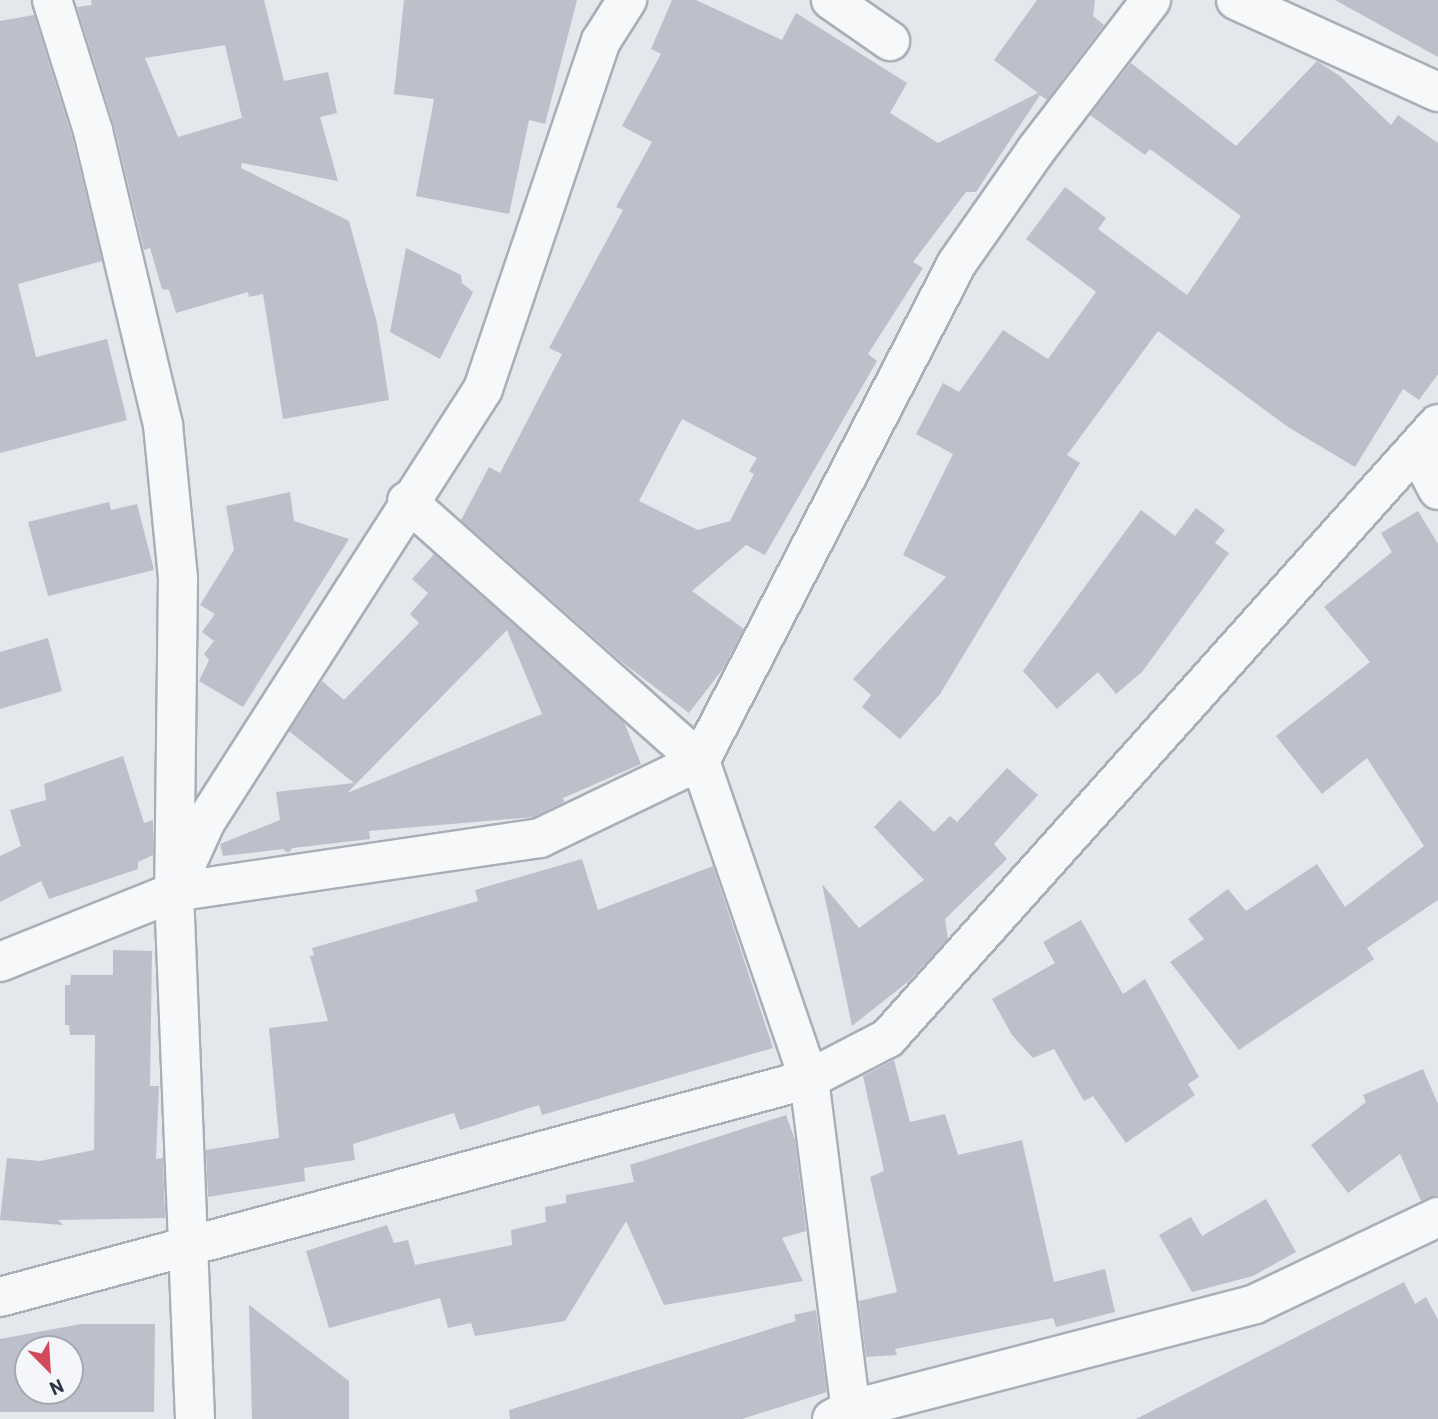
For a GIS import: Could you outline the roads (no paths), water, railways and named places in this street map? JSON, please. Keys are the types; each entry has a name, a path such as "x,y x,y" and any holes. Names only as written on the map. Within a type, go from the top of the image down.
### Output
{"street":[{"path":"52,0 93,131 163,425 178,578 174,892 191,1248 195,1419"},
{"path":"174,892 206,821 407,501 483,389 601,41 627,0"},
{"path":"831,0 890,41"},
{"path":"0,962 174,892 540,838 700,761 957,263 1036,150 1151,0"},
{"path":"1236,0 1438,92"},
{"path":"1427,437 1438,490"},
{"path":"0,1297 191,1248 809,1079 888,1038 1427,437"},
{"path":"407,501 700,761 809,1079 844,1416 1255,1304 1438,1217"}]}
